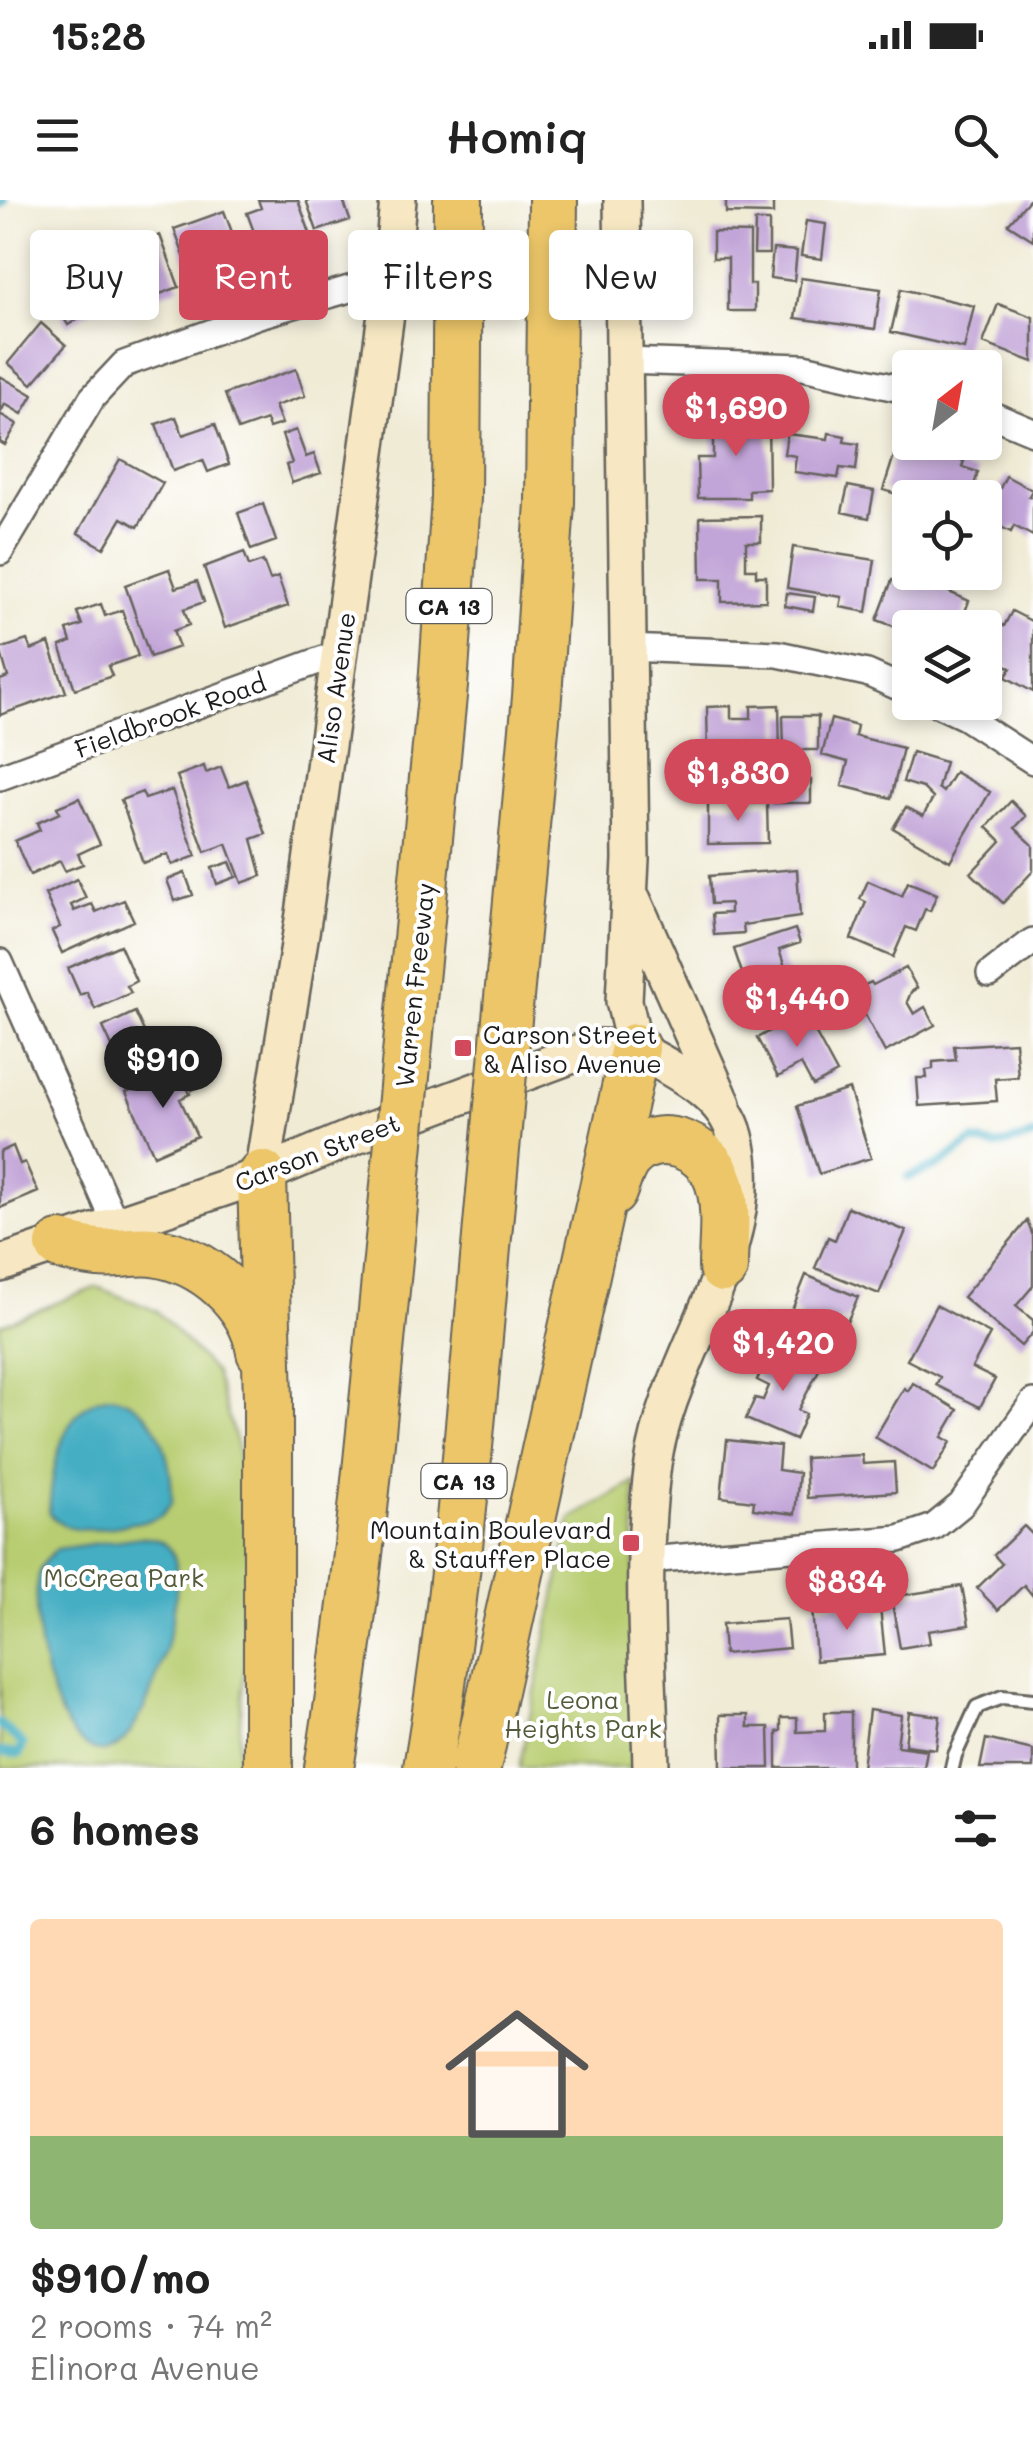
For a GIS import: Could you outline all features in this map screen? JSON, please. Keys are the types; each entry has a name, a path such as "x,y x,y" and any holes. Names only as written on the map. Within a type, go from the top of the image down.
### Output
{"highway":[{"name":"Warren Freeway","path":"329,1768 348,1646 443,686 456,498 458,200"},
{"name":"CA 13","path":"428,1768 458,1544 538,697 550,502 552,200"},
{"path":"476,1768 635,1048"},
{"path":"598,1222 629,1155 654,1142 671,1140 692,1148 707,1161 718,1179 724,1221 723,1268"},
{"path":"262,1175 268,1400 268,1768"},
{"path":"60,1245 100,1254 157,1253 184,1260 208,1274 229,1291 258,1334 268,1400"}],"main road":[{"name":"Aliso Avenue","path":"396,230 398,200"},
{"path":"622,200 630,893 624,1002 635,1048 706,1093 735,1132"},
{"name":"Aliso Avenue","path":"262,1175 304,914 386,320"},
{"path":"630,893 735,1132 740,1166 723,1268 681,1369 654,1460 646,1560 651,1768"},
{"name":"Carson Street","path":"0,1264 262,1175 360,1134 594,1047 635,1048"}],"street":[{"path":"0,552 92,398 124,364 259,314 348,289"},
{"path":"624,360 803,367 892,387"},
{"path":"1002,419 1033,432"},
{"path":"626,648 778,654 867,673 892,684"},
{"name":"Fieldbrook Road","path":"0,776 340,654"},
{"path":"970,720 1033,760"},
{"path":"990,974 1033,941"},
{"path":"0,962 116,1227"},
{"path":"646,1560 899,1539 934,1528 961,1505 1033,1402"}],"lane":[{"path":"952,1768 977,1707 1002,1697 1033,1700"}],"green space":[{"name":"McCrea Park","path":"97,1287 157,1311 215,1373 237,1446 251,1575 237,1768 0,1768 0,1325"},
{"name":"Leona Heights Park","path":"635,1482 633,1768 519,1768 571,1519"}],"water":[{"path":"111,1396 128,1401 152,1422 166,1452 172,1502 161,1516 150,1520 95,1529 67,1527 49,1511 62,1440 80,1411"},
{"path":"141,1537 160,1541 173,1554 177,1572 170,1630 161,1664 136,1724 121,1743 105,1751 86,1746 70,1730 57,1706 40,1646 36,1591 39,1572 57,1549"}],"building":[{"path":"258,200 298,200 309,230 253,230 247,213 261,208"},
{"path":"306,200 343,200 350,220 317,230"},
{"path":"726,200 773,200 773,214 726,213"},
{"path":"1033,200 1033,240 1008,224"},
{"path":"224,211 231,230 179,230 179,243 174,229"},
{"path":"755,221 769,221 769,254 754,254"},
{"path":"806,221 826,224 822,259 801,256"},
{"path":"713,232 750,233 750,284 755,284 755,311 728,311 728,258 713,258"},
{"path":"159,235 179,287 159,294"},
{"path":"773,249 797,251 794,281 770,278"},
{"path":"801,278 881,289 875,329 795,318"},
{"path":"901,289 974,306 964,349 891,332"},
{"path":"998,304 1033,317 1033,362 983,343"},
{"path":"41,323 66,345 32,384 8,363"},
{"path":"296,369 305,396 275,406 282,424 269,428 266,420 238,430 225,394"},
{"path":"0,376 33,395 22,414 5,404 0,414"},
{"path":"0,414 17,424 5,445 0,442"},
{"path":"768,416 769,489 749,490 749,498 698,498 697,458 713,458 713,417"},
{"path":"176,417 183,435 215,424 229,464 208,472 203,460 173,471 156,424"},
{"path":"296,430 306,457 314,454 321,473 292,483 286,465 292,463 282,435"},
{"path":"829,433 845,436 844,442 859,444 856,470 840,468 838,478 794,472 796,456 784,454 787,434 828,439"},
{"path":"120,459 163,483 138,527 122,518 104,548 78,533"},
{"path":"893,460 961,460 964,461 962,467 978,472 976,480 892,480 892,493 883,490"},
{"path":"1006,476 1032,490 1029,496 1033,498 1033,536 1014,526 1011,532 1002,528 1002,484"},
{"path":"848,486 874,491 869,518 842,512"},
{"path":"263,504 276,541 251,550 238,513"},
{"path":"761,516 761,542 746,542 746,569 756,569 756,576 766,576 766,601 722,602 722,579 701,579 700,517"},
{"path":"793,547 875,560 867,612 840,607 842,597 787,588"},
{"path":"244,552 249,566 263,561 270,580 278,577 288,606 225,628 204,567"},
{"path":"169,569 176,588 197,581 204,602 184,609 189,625 173,631 179,647 150,657 125,585"},
{"path":"892,580 892,590 945,590 969,601 966,610 892,610 892,626 877,620"},
{"path":"787,593 815,597 813,611 785,606"},
{"path":"101,604 105,616 122,610 138,656 108,666 112,676 75,689 60,646 71,642 67,630 82,625 77,612"},
{"path":"1012,611 1033,622 1033,692 1006,677 1011,668 1002,663 1004,626"},
{"path":"27,640 31,650 49,643 66,692 0,715 0,680 8,677 0,649"},
{"path":"779,705 780,757 708,758 707,707 731,706 731,718 751,718 751,706"},
{"path":"783,716 818,716 818,750 784,750"},
{"path":"831,719 857,726 855,736 903,748 891,798 842,786 848,762 822,755"},
{"path":"912,752 945,762 938,788 943,792 955,772 990,792 950,861 893,828 906,807 923,816 933,798 923,788 903,782"},
{"path":"204,766 206,773 221,767 229,787 246,780 266,834 252,839 262,876 242,883 227,844 205,852 177,776"},
{"path":"774,779 811,780 811,803 774,803"},
{"path":"172,790 196,856 172,865 168,854 143,863 121,800 142,792 145,799"},
{"path":"79,798 100,844 78,854 83,864 65,871 60,861 30,875 15,841 40,830 37,823 60,813 57,807"},
{"path":"1011,801 1026,816 1015,828 1033,845 1033,871 1003,903 971,873 1001,841 987,827"},
{"path":"767,803 768,843 708,844 708,804"},
{"path":"230,862 236,877 217,884 212,868"},
{"path":"797,869 800,917 743,925 744,933 714,935 712,914 730,913 730,903 711,904 709,876"},
{"path":"185,873 193,895 175,901 167,880"},
{"path":"77,879 86,898 71,905 74,911 92,904 96,912 124,900 134,921 62,953 52,931 60,927 45,894"},
{"path":"868,881 902,896 908,882 937,894 930,911 925,909 916,931 906,927 893,957 851,939 866,902 860,899"},
{"path":"795,929 800,943 779,950 797,1002 756,1015 734,949"},
{"path":"120,945 136,981 127,986 131,993 95,1009 87,992 80,995 68,968"},
{"path":"906,968 917,988 907,1002 914,1014 925,1007 935,1025 885,1052 852,991"},
{"path":"135,1012 154,1046 174,1037 182,1056 128,1081 103,1027"},
{"path":"804,1012 837,1073 813,1086 801,1064 778,1077 757,1038"},
{"path":"1015,1042 1018,1077 995,1079 997,1101 919,1106 917,1078 927,1078 926,1070 933,1069 933,1062 956,1060 954,1046"},
{"path":"203,1060 212,1080 192,1090 183,1069"},
{"path":"179,1068 190,1094 180,1099 197,1136 154,1155 126,1092"},
{"path":"849,1089 871,1158 819,1174 797,1106"},
{"path":"13,1146 38,1192 0,1208 0,1152"},
{"path":"848,1207 906,1231 879,1294 815,1268 828,1237 835,1240"},
{"path":"1027,1221 1033,1236 1033,1286 1016,1306 1033,1320 1033,1332 1021,1346 963,1297"},
{"path":"806,1275 858,1297 847,1322 840,1319 821,1363 786,1349 801,1314 792,1310"},
{"path":"936,1305 990,1334 972,1368 995,1379 980,1407 936,1385 940,1377 907,1360"},
{"path":"771,1348 820,1368 798,1410 806,1414 795,1440 746,1419 755,1398 763,1400 769,1386 757,1380"},
{"path":"913,1383 958,1410 942,1437 951,1442 933,1472 875,1437 904,1388 908,1391"},
{"path":"727,1440 780,1446 778,1470 799,1473 795,1514 753,1509 754,1501 721,1497"},
{"path":"862,1455 863,1464 894,1462 896,1492 807,1498 805,1458"},
{"path":"1024,1526 1033,1535 1033,1596 1024,1585 998,1610 977,1588 1002,1564 994,1555"},
{"path":"962,1586 969,1625 928,1631 930,1643 900,1648 891,1597"},
{"path":"841,1604 842,1610 880,1607 885,1655 816,1661 812,1607"},
{"path":"786,1619 789,1648 724,1654 722,1624"},
{"path":"869,1710 901,1715 897,1746 927,1750 924,1768 862,1768"},
{"path":"825,1712 851,1712 851,1768 777,1768 781,1718 797,1718 797,1732 825,1731"},
{"path":"909,1712 940,1716 936,1749 905,1745"},
{"path":"720,1715 748,1715 748,1727 769,1727 770,1768 721,1768"},
{"path":"986,1739 1033,1750 1033,1768 980,1768"}],"waterway":[{"path":"0,205 4,200"},
{"path":"908,1177 937,1166 973,1141 996,1146 1033,1136"},
{"path":"0,1724 23,1744 19,1754 0,1752"}],"place":[{"name":"Carson Street & Aliso Avenue","path":"463,1048"},
{"name":"Mountain Boulevard & Stauffer Place","path":"631,1543"}]}
